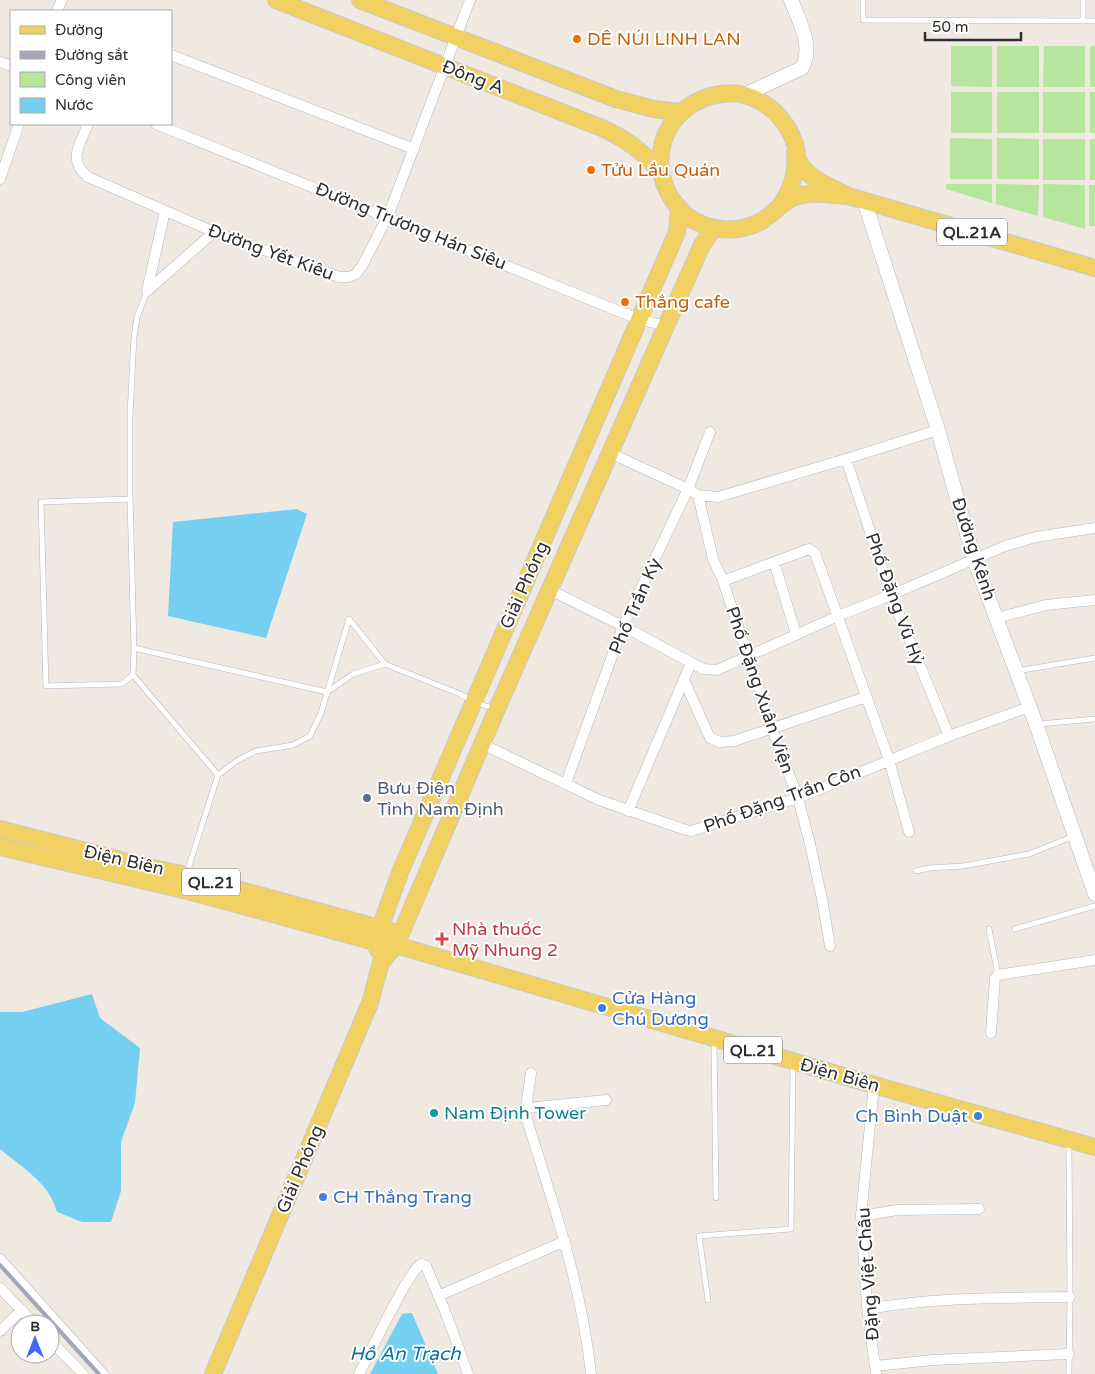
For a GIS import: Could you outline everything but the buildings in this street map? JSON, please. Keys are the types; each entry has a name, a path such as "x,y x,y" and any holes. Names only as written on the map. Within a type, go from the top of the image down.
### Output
{"main road":[{"name":"Đông A","path":"276,0 602,128 625,139 642,151 660,171"},
{"name":"Đông A","path":"360,0 616,99 654,109 681,112"},
{"path":"721,93 744,95 766,104 784,121 795,144 798,162 811,176 848,196 809,194 793,197 758,223 737,229 714,228 698,223 679,209 666,191 660,171 661,149 668,129 681,112 699,100 721,93"},
{"path":"776,210 790,192 797,168 795,144"},
{"name":"QL.21A","path":"848,196 1095,268"},
{"name":"Giải Phóng","path":"377,935 401,870 676,232 679,209"},
{"name":"Giải Phóng","path":"213,1374 370,1003 382,962 399,939 496,709 702,245 714,228"},
{"name":"Điện Biên","path":"0,829 186,875 377,935"},
{"name":"Điện Biên","path":"0,847 188,892 399,939 412,951 793,1062 1095,1147"},
{"path":"377,935 382,962"}],"street":[{"name":"Đường Yết Kiêu","path":"88,125 75,157 77,166 88,177 214,232 339,277 349,277 356,274 362,266 388,216 470,0"},
{"path":"744,95 802,68 807,59 807,44 791,0"},
{"path":"172,55 414,149"},
{"path":"0,180 19,125"},
{"name":"Đường Trương Hán Siêu","path":"159,125 388,216 638,319 666,326"},
{"name":"Đường Kênh","path":"864,200 938,430 974,559 1036,724 1095,894"},
{"path":"147,291 165,211"},
{"path":"147,291 214,232"},
{"path":"610,453 698,495 718,497 938,430"},
{"name":"Phố Trần Kỳ","path":"566,783 623,626 688,489 710,432"},
{"name":"Phố Đặng Vũ Hỷ","path":"846,459 891,595 949,736"},
{"name":"Phố Đặng Xuân Viện","path":"698,495 713,558 746,656 798,798 822,898 830,946"},
{"path":"550,590 623,626 703,669 717,670 796,634 1005,546 1036,537 1095,528"},
{"path":"722,581 809,549 815,552 889,760 909,832"},
{"path":"774,562 796,634"},
{"path":"997,618 1046,606 1095,600"},
{"path":"628,810 691,663"},
{"path":"684,680 710,738 720,742 734,741 866,697"},
{"name":"Phố Đặng Trần Côn","path":"482,744 600,800 691,831 798,798 949,736 1029,707"},
{"path":"991,1033 995,978 998,975 1095,960"},
{"path":"531,1073 526,1108 527,1120 564,1241 585,1330 590,1374"},
{"name":"Đặng Việt Châu","path":"874,1085 861,1216 868,1309 876,1370"},
{"path":"526,1108 606,1100"},
{"path":"861,1216 897,1210 979,1209"},
{"path":"438,1296 564,1241"},
{"path":"0,1258 103,1374"},
{"path":"359,1374 416,1267 421,1264 426,1266 448,1316 468,1374"},
{"path":"0,1288 26,1314"},
{"path":"868,1309 890,1305 958,1299 1070,1297"},
{"path":"0,1331 22,1310"},
{"path":"60,1350 83,1374"},
{"path":"876,1370 933,1360 1069,1354"}],"lane":[{"path":"863,0 863,20 1095,21"},
{"path":"1083,0 1083,21"},
{"path":"147,291 137,317 134,336 130,414 133,675 218,775"},
{"path":"130,500 41,502 46,686 122,684 133,675"},
{"path":"186,875 218,775 238,760 256,751 294,745 310,736 321,713 349,619 384,664 460,694 474,702 496,709"},
{"path":"134,648 327,692 353,674 384,664"},
{"path":"1016,671 1095,658"},
{"path":"1036,724 1095,719"},
{"path":"916,871 929,868 962,866 1029,854 1074,835"},
{"path":"1015,929 1095,906"},
{"path":"989,928 998,975"},
{"path":"714,1038 716,1198"},
{"path":"708,1300 699,1236 791,1229 793,1062"},
{"path":"1069,1139 1069,1374"}],"green space":[{"path":"951,46 992,46 992,87 951,86"},
{"path":"997,46 1039,46 1039,87 997,87"},
{"path":"1044,46 1085,46 1085,87 1043,87"},
{"path":"1090,46 1095,46 1095,87 1090,87"},
{"path":"951,92 992,92 992,133 951,133"},
{"path":"997,92 1039,92 1039,133 997,133"},
{"path":"1043,92 1085,92 1085,133 1043,133"},
{"path":"1090,92 1095,92 1095,133 1090,133"},
{"path":"950,138 992,139 992,179 950,179"},
{"path":"997,138 1039,139 1039,179 997,179"},
{"path":"1043,139 1085,139 1085,180 1043,180"},
{"path":"1090,139 1095,139 1095,180 1090,180"},
{"path":"946,184 992,184 992,203 946,189"},
{"path":"996,184 1039,185 1038,216 996,204"},
{"path":"1043,184 1085,185 1085,229 1043,217"},
{"path":"1089,185 1095,185 1095,226 1089,226"}],"water":[{"path":"297,509 307,514 266,638 168,616 173,522"},
{"path":"92,994 100,1018 140,1048 135,1103 121,1142 121,1191 111,1222 82,1222 57,1212 48,1192 34,1176 0,1149 0,1012 22,1012"},
{"name":"Hồ An Trạch","path":"412,1313 438,1374 370,1374 402,1314"}],"railway":[{"path":"0,1265 99,1374"}],"place":[{"name":"DÊ NÚI LINH LAN","path":"577,39"},
{"name":"Tửu Lầu Quán","path":"591,170"},
{"name":"Thắng cafe","path":"625,302"},
{"name":"Bưu Điện Tỉnh Nam Định","path":"367,798"},
{"name":"Nhà thuốc Mỹ Nhung 2","path":"442,939"},
{"name":"Cửa Hàng Chú Dương","path":"602,1008"},
{"name":"Nam Định Tower","path":"434,1113"},
{"name":"Ch Bình Duật","path":"978,1116"},
{"name":"CH Thắng Trang","path":"323,1197"}]}
